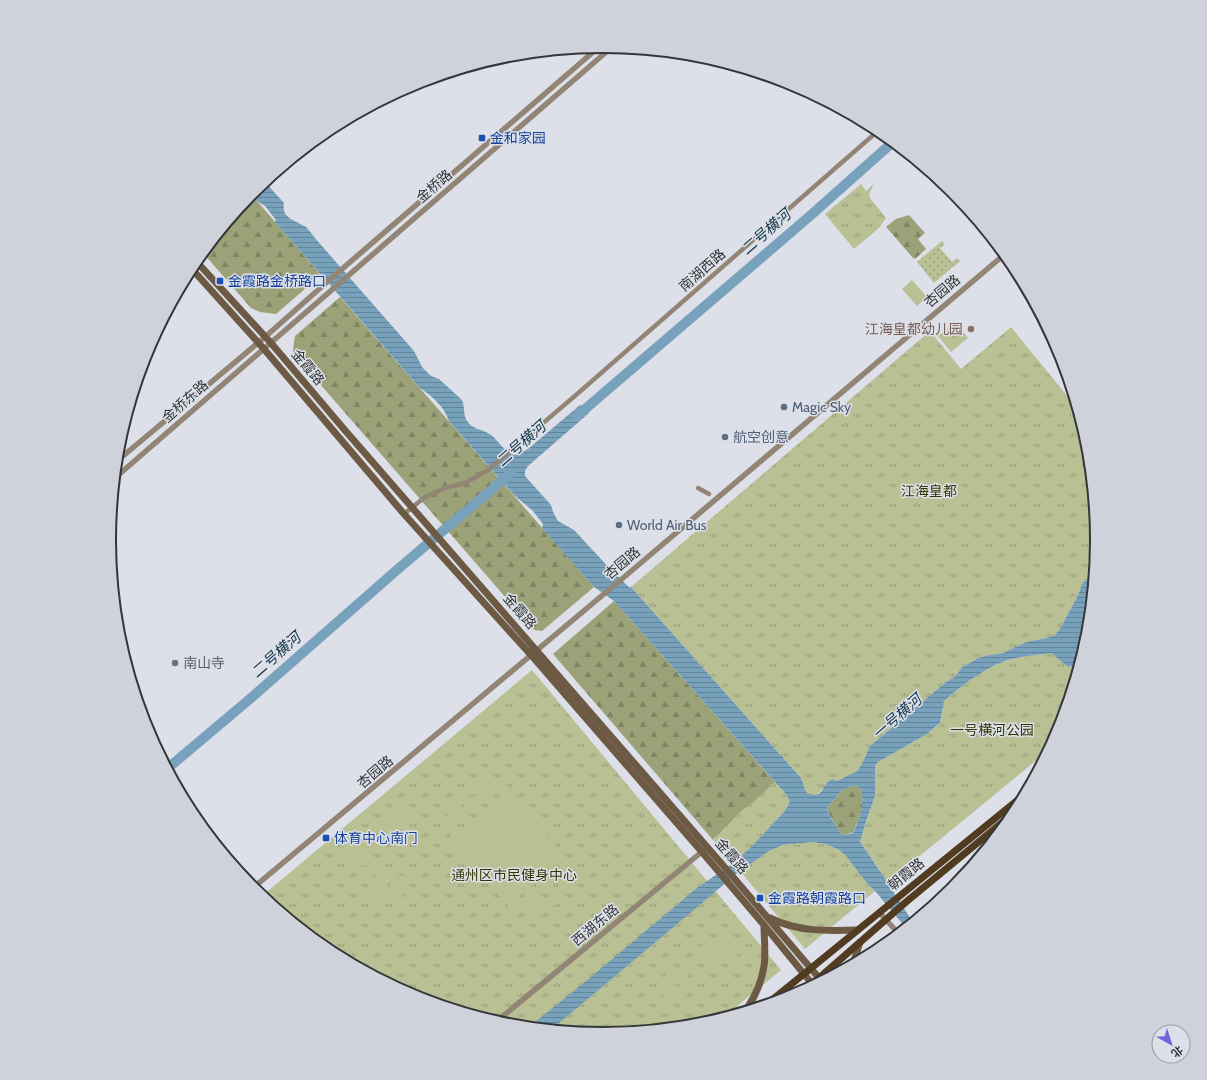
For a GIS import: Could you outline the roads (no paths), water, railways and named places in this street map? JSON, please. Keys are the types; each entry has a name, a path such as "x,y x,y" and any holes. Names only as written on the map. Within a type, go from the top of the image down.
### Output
{"main road":[{"name":"金霞路","path":"201,266 271,343 537,650 705,850 713,865 809,981"},
{"name":"金霞路","path":"196,274 264,349 433,547 705,850 721,863 736,879 818,977"},
{"name":"朝霞路","path":"780,994 1012,804"},
{"name":"朝霞路","path":"829,972 888,917 996,827"},
{"path":"766,916 780,923 811,931 857,930"},
{"path":"750,1004 764,966 764,925"},
{"path":"855,957 860,942"}],"street":[{"name":"金桥路","path":"265,337 326,282 591,53"},
{"name":"金桥路","path":"271,343 605,53"},
{"name":"南湖西路","path":"404,514 425,497 445,488 465,483 488,470 874,135"},
{"name":"杏园路","path":"258,883 603,595 1000,258"},
{"name":"金桥东路","path":"124,456 265,337"},
{"name":"金桥东路","path":"122,472 271,343"},
{"path":"698,488 709,494"},
{"name":"西湖东路","path":"502,1017 705,850"},
{"path":"882,910 896,929"}],"water":[{"path":"269,186 284,203 285,213 287,216 308,229 414,351 422,367 431,376 439,379 462,400 464,413 469,424 491,435 511,454 518,454 528,449 580,405 588,407 589,413 528,466 525,471 525,476 551,505 558,521 574,530 613,572 630,588 631,587 801,778 806,792 810,795 818,794 832,779 837,781 857,771 862,764 870,746 946,682 956,676 961,668 978,658 1003,653 1026,642 1055,635 1061,627 1078,595 1082,584 1089,577 1081,635 1074,665 1068,667 1051,653 1008,660 991,667 966,683 944,701 940,723 927,734 875,765 875,796 860,842 910,918 903,924 845,855 839,850 826,844 812,842 783,845 769,851 740,871 557,1025 535,1022 697,888 733,863 751,847 783,813 790,801 785,793 614,601 594,587 542,528 543,524 533,511 514,495 449,421 444,410 420,388 275,222 276,220 265,206 256,199","holes":["853,785 861,789 861,811 853,833 845,835 840,833 829,815 827,808 841,791"]}],"waterway":[{"name":"二号横河","path":"577,416 811,215 889,146"},
{"name":"二号横河","path":"172,765 511,473"}],"place":[{"name":"金和家园","path":"482,138"},
{"name":"金霞路金桥路口","path":"220,281"},
{"name":"江海皇都幼儿园","path":"971,329"},
{"name":"Magic Sky","path":"784,407"},
{"name":"航空创意","path":"725,437"},
{"name":"World Air Bus","path":"619,525"},
{"name":"南山寺","path":"175,663"},
{"name":"体育中心南门","path":"326,838"},
{"name":"金霞路朝霞路口","path":"760,898"}],"park label":[{"name":"江海皇都","path":"929,491"},
{"name":"一号横河公园","path":"992,730"},
{"name":"通州区市民健身中心","path":"514,875"}],"water label":[{"name":"一号横河","path":"897,717"}]}
